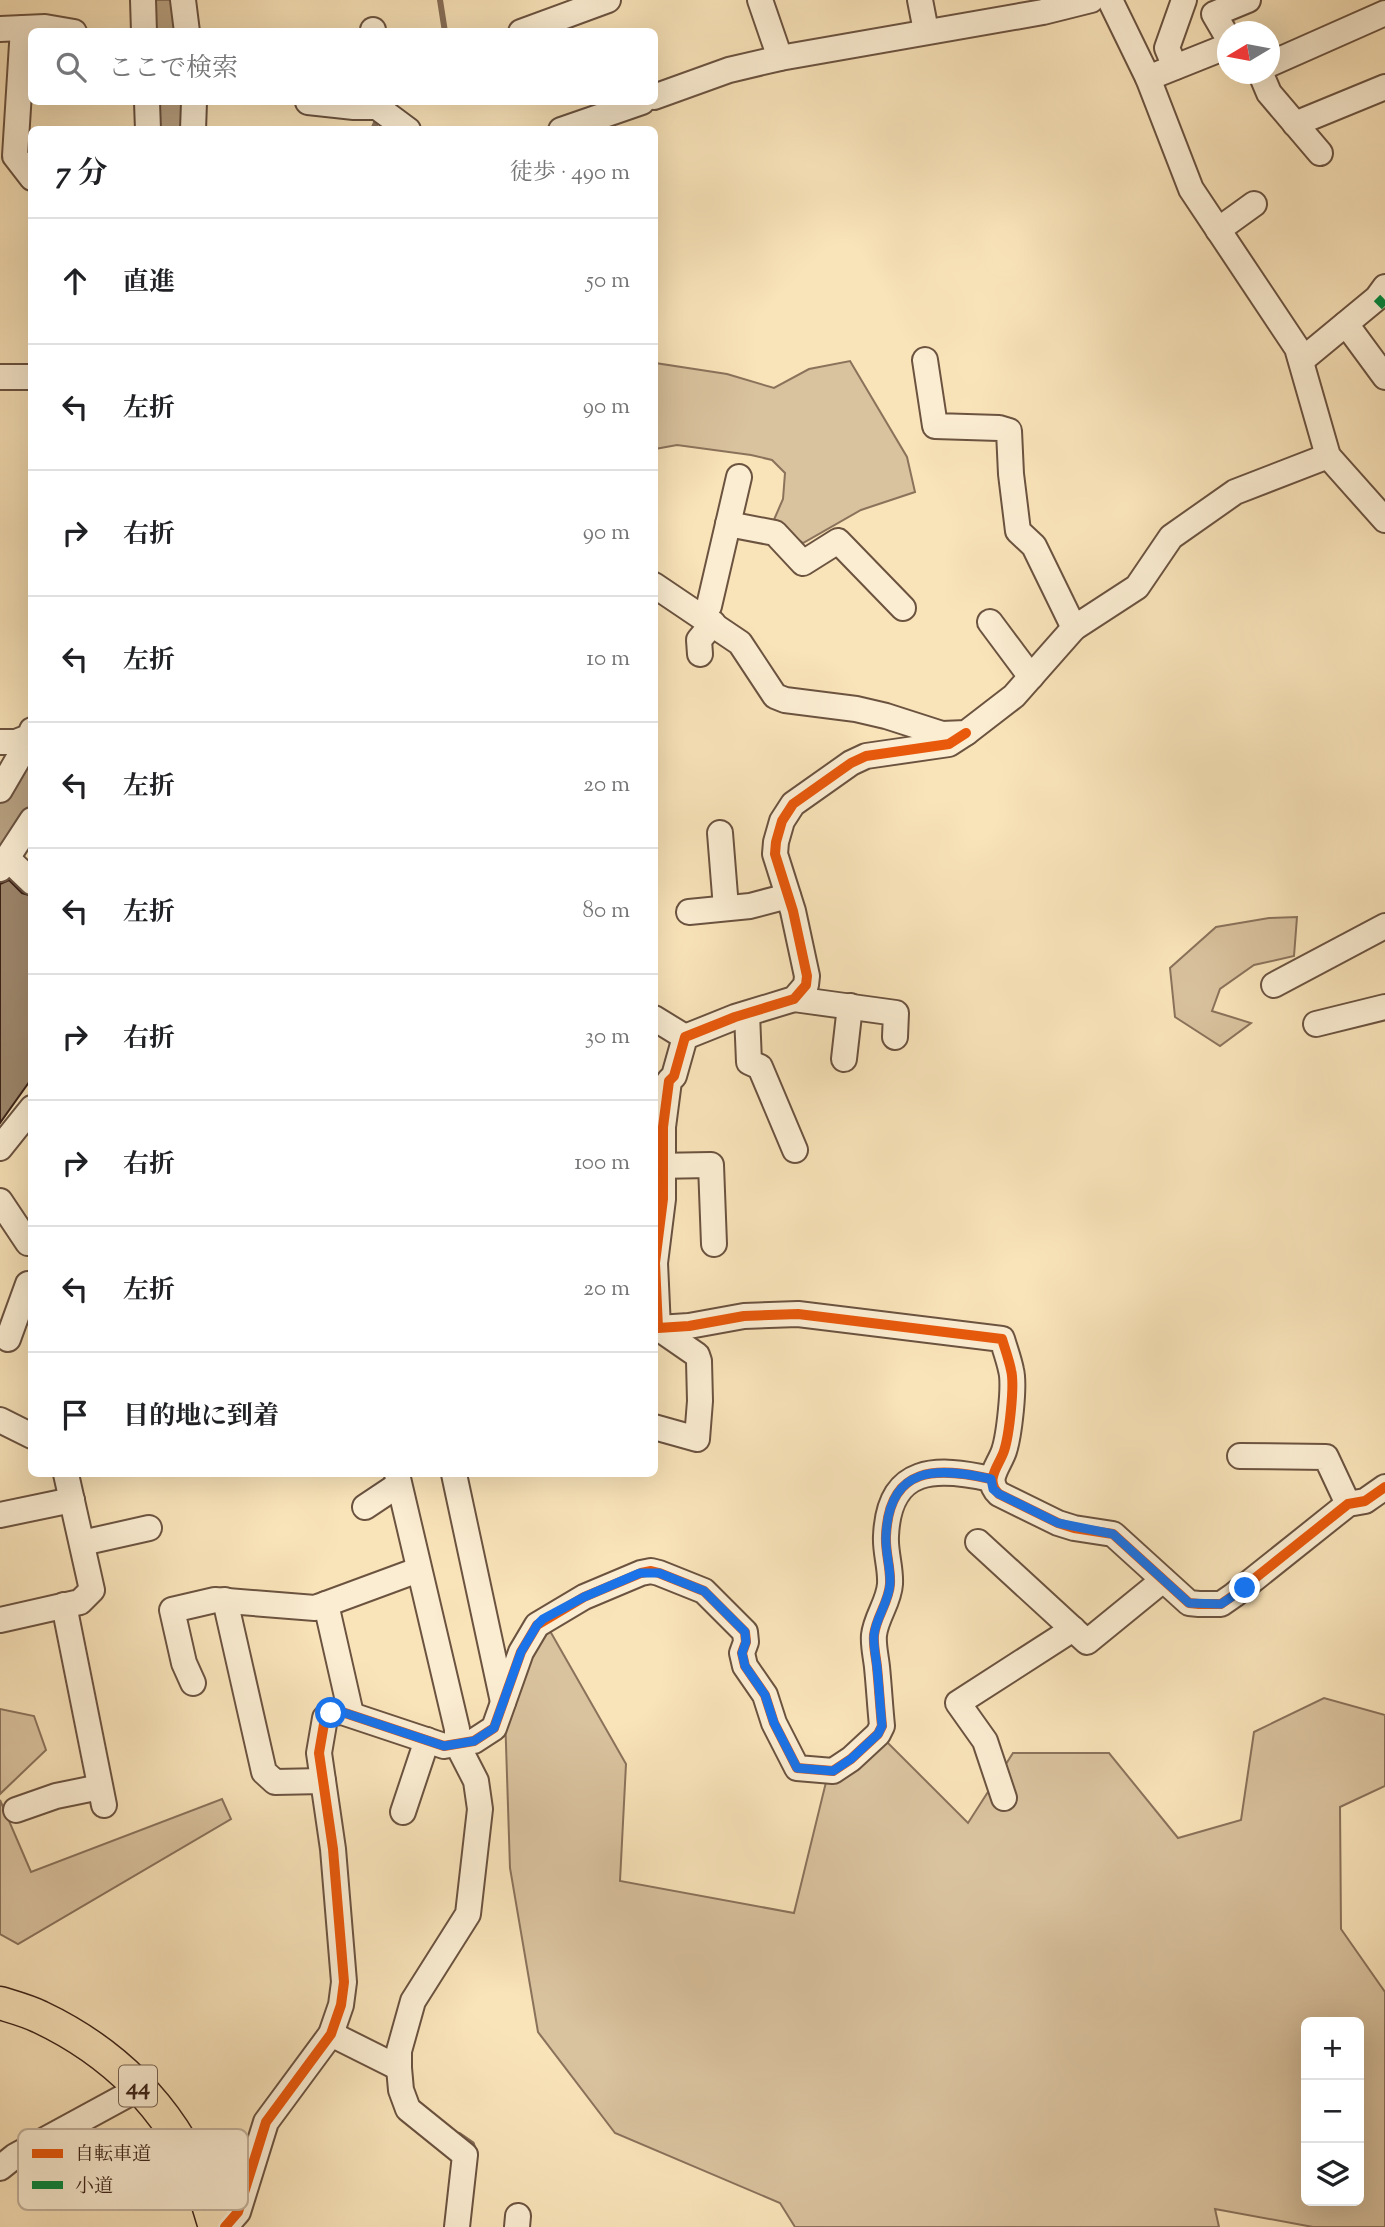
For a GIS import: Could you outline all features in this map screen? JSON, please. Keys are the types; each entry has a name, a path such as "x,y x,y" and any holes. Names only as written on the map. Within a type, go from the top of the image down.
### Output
{"main road":[{"name":"44","path":"0,2003 40,2016 116,2063 140,2088 171,2129"},
{"name":"44","path":"209,2210 215,2227"}],"street":[{"path":"143,0 144,28"},
{"path":"183,0 186,28"},
{"path":"532,28 608,0"},
{"path":"760,0 780,58"},
{"path":"920,0 926,31"},
{"path":"658,96 729,70 780,58 1043,12 1091,0"},
{"path":"1110,0 1148,78 1191,189 1297,348 1328,456 1385,520"},
{"path":"1175,67 1167,48 1184,0"},
{"path":"1218,21 1214,14 1248,0"},
{"path":"1280,59 1385,13"},
{"path":"28,173 15,156 12,28 51,28"},
{"path":"1148,78 1217,50"},
{"path":"1265,84 1269,93 1320,153"},
{"path":"1295,124 1385,88"},
{"path":"147,105 148,126"},
{"path":"193,126 194,105"},
{"path":"336,105 366,105"},
{"path":"381,105 403,126"},
{"path":"573,126 633,105"},
{"path":"1218,230 1254,204"},
{"path":"1302,360 1377,298 1385,287"},
{"path":"1346,324 1385,377"},
{"path":"925,360 935,426 999,428 1009,431 1018,531 1034,546 1073,628"},
{"path":"0,377 28,377"},
{"path":"794,999 806,985 807,976 775,855 782,821 793,804 851,763 866,756 949,744 966,733 1014,696 1073,628 1137,587 1171,537 1226,497 1328,456"},
{"path":"700,654 699,640 708,619 739,477"},
{"path":"728,524 775,533 803,563 838,541 903,608"},
{"path":"658,588 740,643 775,696 785,700 856,709 942,734 966,733"},
{"path":"990,622 1031,677"},
{"path":"0,742 16,742 28,736"},
{"path":"0,790 28,739"},
{"path":"28,826 4,863 28,879"},
{"path":"720,833 726,908"},
{"path":"688,912 750,906 788,896"},
{"path":"1274,985 1385,926"},
{"path":"685,1037 794,999 896,1013 895,1037"},
{"path":"844,1059 850,1006"},
{"path":"1316,1024 1385,1007"},
{"path":"747,1014 749,1062 760,1067 787,1104 795,1150"},
{"path":"658,1020 685,1037"},
{"path":"658,1239 663,1199 659,1166 665,1103 669,1081 674,1076 685,1037"},
{"path":"0,1148 28,1113"},
{"path":"659,1166 710,1165 714,1244"},
{"path":"0,1200 28,1243"},
{"path":"8,1339 8,1312 28,1284"},
{"path":"658,1327 689,1326 744,1316 798,1314 1002,1339 1012,1373 1008,1433 1004,1450 991,1479 993,1489 1058,1523 1121,1538 1189,1603 1221,1604 1245,1588 1348,1504 1365,1501 1385,1487"},
{"path":"658,1328 699,1361 700,1401 697,1439 658,1428"},
{"path":"0,1420 28,1434"},
{"path":"1240,1456 1326,1457 1348,1504"},
{"path":"248,2180 266,2122 331,2034 341,2005 344,1982 333,1849 319,1753 325,1718 331,1713 351,1714 444,1746 474,1741 494,1728 521,1652 531,1633 543,1619 584,1597 640,1573 651,1571 704,1591 745,1632 746,1642 742,1653 745,1666 765,1695 774,1723 793,1764 803,1769 833,1771 851,1759 878,1734 882,1726 874,1634 888,1597 890,1583 886,1539 894,1500 904,1487 918,1476 944,1471 991,1479"},
{"path":"0,1620 80,1602 92,1590 67,1477"},
{"path":"455,1477 503,1703"},
{"path":"365,1507 398,1479 457,1730 457,1744 476,1781 480,1809 468,1913 413,2001 399,2051 401,2090 408,2109 465,2155 457,2227"},
{"path":"0,1515 72,1500"},
{"path":"82,1543 149,1528"},
{"path":"978,1542 1087,1642 1163,1580"},
{"path":"193,1683 184,1663 172,1610 215,1600 315,1608 418,1570"},
{"path":"225,1600 264,1772 275,1782 323,1781"},
{"path":"326,1604 351,1714"},
{"path":"16,1810 64,1794 102,1796 64,1605"},
{"path":"1004,1798 985,1741 958,1703 1073,1629"},
{"path":"403,1812 427,1740"},
{"path":"331,2034 399,2068"},
{"path":"65,2129 140,2088"},
{"path":"0,2168 18,2154"},
{"path":"225,2227 239,2210"}],"shaded area":[{"path":"152,0 179,0 182,28 155,28"},
{"path":"157,105 186,105 186,126 158,126"},
{"path":"850,361 907,457 915,492 861,510 803,543 773,522 783,499 785,473 772,460 677,445 658,448 658,363 727,374 774,388 809,369"},
{"path":"1297,917 1294,956 1254,965 1220,989 1212,1011 1251,1023 1220,1046 1175,1017 1170,968 1216,927 1269,918"},
{"path":"550,1631 626,1764 620,1881 794,1913 827,1778 883,1738 968,1823 1013,1753 1109,1753 1178,1838 1241,1820 1254,1732 1324,1698 1385,1715 1385,1786 1340,1807 1341,1929 1385,1992 1385,2227 1313,2227 1215,2209 1219,2227 795,2227 780,2203 615,2133 538,2032 510,1868 505,1714 525,1655"},
{"path":"0,1709 34,1716 46,1750 0,1794"},
{"path":"222,1799 231,1819 18,1944 0,1934 0,1800 31,1872"}],"building":[{"path":"9,880 22,893 28,895 28,1084 0,1123 0,884"}],"waterway":[{"path":"440,0 444,28"},
{"path":"375,126 378,118"},
{"path":"0,835 28,793"},
{"path":"459,2135 472,2144 474,2152"}],"marked path":[{"path":"1377,298 1385,306"}],"cycle path":[{"path":"658,1239 663,1199 663,1127 669,1081 674,1076 685,1037 735,1017 794,999 806,985 807,976 793,911 775,854 782,821 793,804 851,763 866,756 949,744 966,733"},
{"path":"658,1328 689,1326 744,1316 798,1314 1002,1339 1011,1370 1012,1398 1006,1444 993,1478 995,1489 999,1494 1058,1523 1113,1534 1189,1603 1221,1604 1348,1504 1365,1501 1385,1487"},
{"path":"248,2180 266,2122 331,2034 341,2005 344,1982 333,1849 319,1753 325,1718 331,1713 342,1712 444,1746 474,1741 494,1728 521,1652 537,1625 584,1597 651,1571 704,1591 745,1632 746,1642 742,1653 745,1666 765,1695 774,1723 797,1768 833,1771 851,1759 878,1734 882,1726 874,1635 889,1591 886,1536 889,1513 896,1495 906,1484 919,1476 935,1473 991,1479"},
{"path":"225,2227 239,2210"}],"route":[{"path":"331,1713 342,1712 444,1746 474,1741 494,1728 521,1652 531,1633 543,1619 584,1597 640,1573 651,1571 704,1591 745,1632 746,1642 742,1653 745,1666 765,1695 774,1723 793,1764 797,1768 833,1771 851,1759 878,1734 882,1726 874,1634 888,1597 890,1583 886,1539 894,1500 908,1482 918,1476 944,1471 991,1479 993,1489 999,1494 1058,1523 1105,1532 1121,1538 1189,1603 1221,1604 1245,1588"}]}
